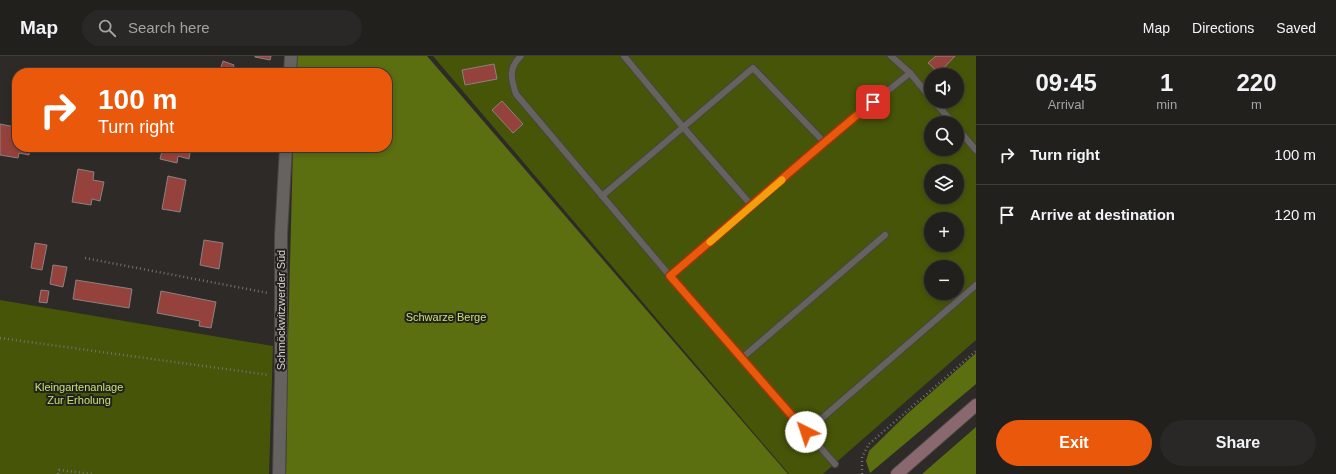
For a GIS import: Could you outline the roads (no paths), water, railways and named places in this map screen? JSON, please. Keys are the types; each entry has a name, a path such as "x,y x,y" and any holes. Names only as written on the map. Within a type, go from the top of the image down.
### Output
{"street":[{"path":"290,68 291,56"},
{"name":"Schmöckwitzwerder Süd","path":"279,474 281,234 286,152"},
{"path":"897,474 976,405"}],"lane":[{"path":"521,56 515,61 511,77 516,94 670,276 834,464"},
{"path":"624,56 683,127 752,206"},
{"path":"891,56 910,73 924,90"},
{"path":"602,196 753,68 824,142"},
{"path":"670,276 824,142 910,73"},
{"path":"940,108 946,116"},
{"path":"964,136 976,150"},
{"path":"742,358 885,235"},
{"path":"806,432 976,285"}],"park label":[{"name":"Schwarze Berge","path":"446,317"},
{"name":"Kleingartenanlage Zur Erholung","path":"79,393"}]}
